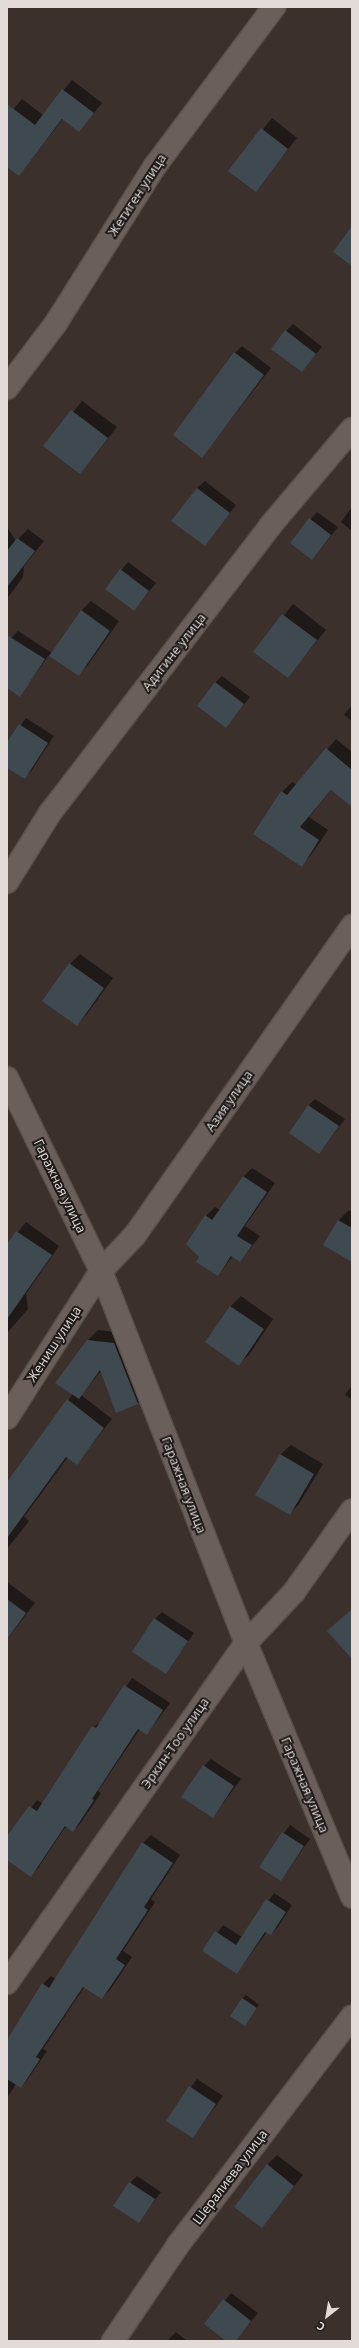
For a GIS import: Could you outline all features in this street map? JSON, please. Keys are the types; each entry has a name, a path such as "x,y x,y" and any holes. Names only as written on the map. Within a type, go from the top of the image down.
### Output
{"street":[{"name":"Жетиген улица","path":"7,388 56,323 155,166 274,7"},
{"name":"Адигине улица","path":"7,882 55,806 270,526 352,429"},
{"name":"Азия улица","path":"101,1271 135,1235 352,926"},
{"name":"Гаражная улица","path":"7,1078 101,1271 246,1643 352,1897"},
{"name":"Жениш улица","path":"7,1418 101,1271"},
{"name":"Эркин-Тоо улица","path":"7,1983 246,1643 294,1592 352,1510"},
{"name":"Шералиева улица","path":"113,2341 178,2245 352,2017"}],"building":[{"path":"62,89 94,113 79,132 62,119 19,176 7,167 7,104 35,125"},
{"path":"261,128 288,149 256,192 228,171"},
{"path":"352,226 352,266 333,252"},
{"path":"285,330 316,354 302,372 271,349"},
{"path":"234,352 264,375 202,458 173,435"},
{"path":"71,410 108,438 80,474 43,446"},
{"path":"197,488 230,513 205,546 171,521"},
{"path":"309,518 331,535 312,560 290,543"},
{"path":"17,538 35,551 7,587 7,551"},
{"path":"120,569 149,591 134,611 105,589"},
{"path":"81,610 110,631 79,676 49,656"},
{"path":"282,614 317,640 288,678 253,652"},
{"path":"7,635 45,659 20,697 7,688"},
{"path":"215,682 244,704 226,728 197,706"},
{"path":"19,724 48,743 25,779 7,768 7,742"},
{"path":"326,748 352,770 352,807 331,790 300,827 319,840 302,867 253,834 281,791 287,795"},
{"path":"69,963 104,988 77,1026 42,1001"},
{"path":"308,1105 339,1126 319,1154 289,1133"},
{"path":"243,1176 267,1192 237,1236 252,1245 240,1262 231,1256 218,1276 196,1262 199,1257 186,1244 205,1215 212,1220"},
{"path":"338,1220 352,1228 352,1262 323,1245"},
{"path":"16,1231 52,1255 7,1319 7,1244"},
{"path":"230,1306 264,1329 239,1366 205,1342"},
{"path":"87,1340 114,1343 138,1404 116,1413 100,1370 79,1399 55,1383"},
{"path":"67,1399 104,1428 77,1465 66,1457 7,1538 7,1482"},
{"path":"280,1454 314,1474 290,1515 255,1495"},
{"path":"7,1599 26,1613 7,1639"},
{"path":"352,1609 352,1659 327,1631"},
{"path":"154,1618 188,1641 166,1674 132,1652"},
{"path":"124,1685 163,1710 147,1735 138,1729 92,1799 94,1800 73,1832 65,1826 31,1877 7,1860 7,1836 29,1806 37,1811 92,1726 96,1728"},
{"path":"203,1765 234,1786 213,1818 181,1797"},
{"path":"282,1832 304,1846 281,1881 259,1867"},
{"path":"142,1842 173,1863 144,1907 148,1910 116,1959 125,1965 102,1999 83,1987 36,2057 40,2059 21,2088 7,2079 7,2040 42,1983 49,1988"},
{"path":"266,1899 286,1912 271,1935 265,1932 237,1974 202,1951 215,1931 236,1945"},
{"path":"242,1998 257,2008 245,2026 230,2016"},
{"path":"189,2086 216,2104 193,2138 166,2121"},
{"path":"267,2164 294,2186 262,2228 234,2207"},
{"path":"129,2182 155,2199 139,2223 113,2206"},
{"path":"223,2299 251,2321 236,2341 226,2341 204,2324"}]}
